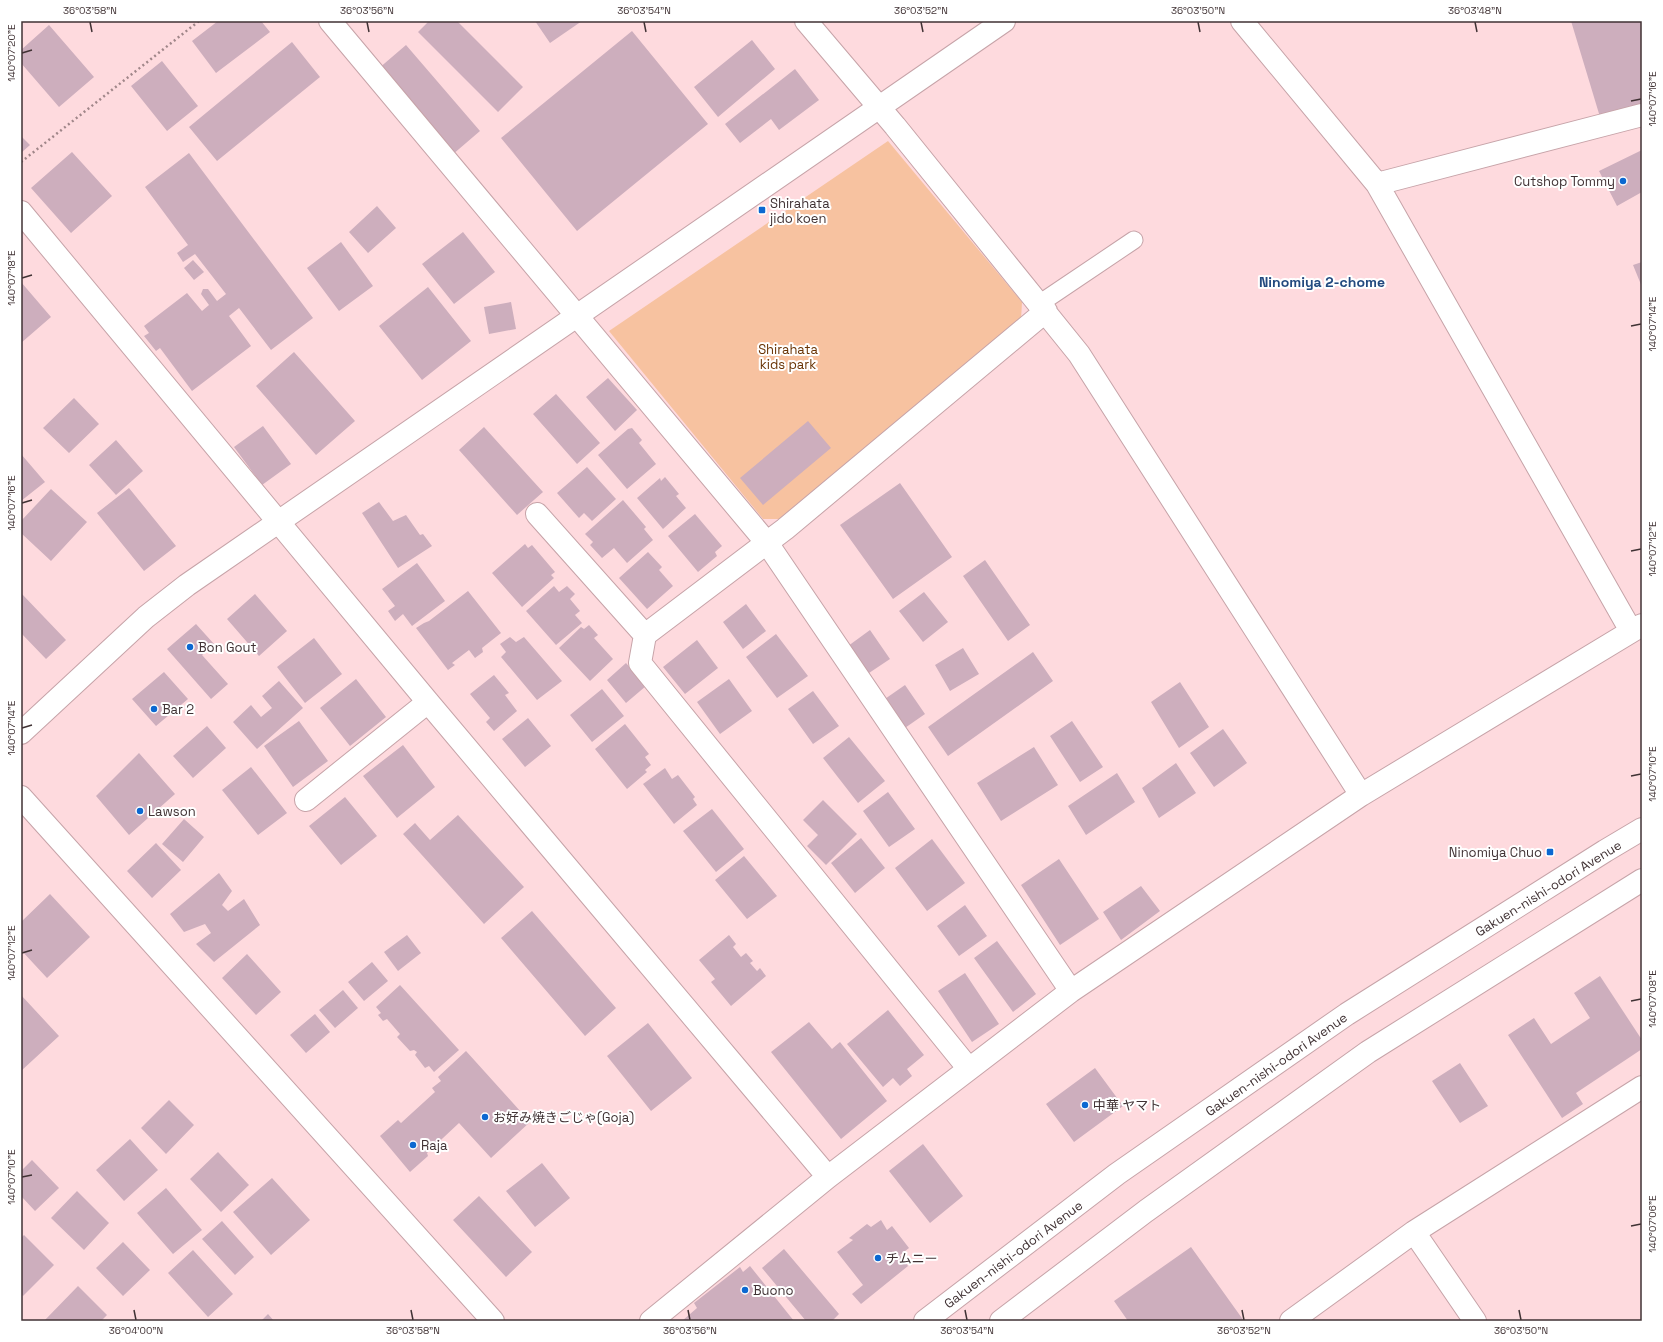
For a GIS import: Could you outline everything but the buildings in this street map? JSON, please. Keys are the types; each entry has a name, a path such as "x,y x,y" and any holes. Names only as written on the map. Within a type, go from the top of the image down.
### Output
{"street":[{"path":"330,21 766,543 1071,991"},
{"path":"806,21 879,107 1078,354 1361,795"},
{"path":"21,733 146,617 187,585 1004,21"},
{"path":"651,1321 828,1177 1071,991 1361,795 1636,628 1377,184 1242,21"},
{"path":"1377,184 1642,115"},
{"path":"21,212 428,702 828,1177"},
{"path":"970,1069 640,663 645,635 785,529 1042,308"},
{"path":"537,514 645,635"},
{"path":"306,800 428,702"},
{"path":"21,797 493,1321"},
{"name":"Gakuen-nishi-odori Avenue","path":"925,1321 1118,1174 1347,1014 1642,829"},
{"path":"1001,1321 1146,1210 1368,1052 1642,880"},
{"path":"1291,1321 1414,1232 1642,1087"},
{"path":"1414,1232 1475,1321"}],"lane":[{"path":"1042,308 1134,240"}],"path":[{"path":"21,162 199,21"}],"green space":[{"name":"Shirahata kids park","path":"888,141 1022,302 1021,320 783,519 763,519 609,331"}],"place":[{"name":"Cutshop Tommy","path":"1623,181"},
{"name":"Shirahata jido koen","path":"762,210"},
{"name":"Bon Gout","path":"190,647"},
{"name":"Bar 2","path":"154,709"},
{"name":"Lawson","path":"140,811"},
{"name":"Ninomiya Chuo","path":"1550,852"},
{"name":"中華 ヤマト","path":"1085,1105"},
{"name":"お好み焼きごじゃ(Goja)","path":"485,1117"},
{"name":"Raja","path":"413,1145"},
{"name":"チムニー","path":"878,1258"},
{"name":"Buono","path":"745,1290"}],"district":[{"name":"Ninomiya 2-chome","path":"1322,282"}]}
